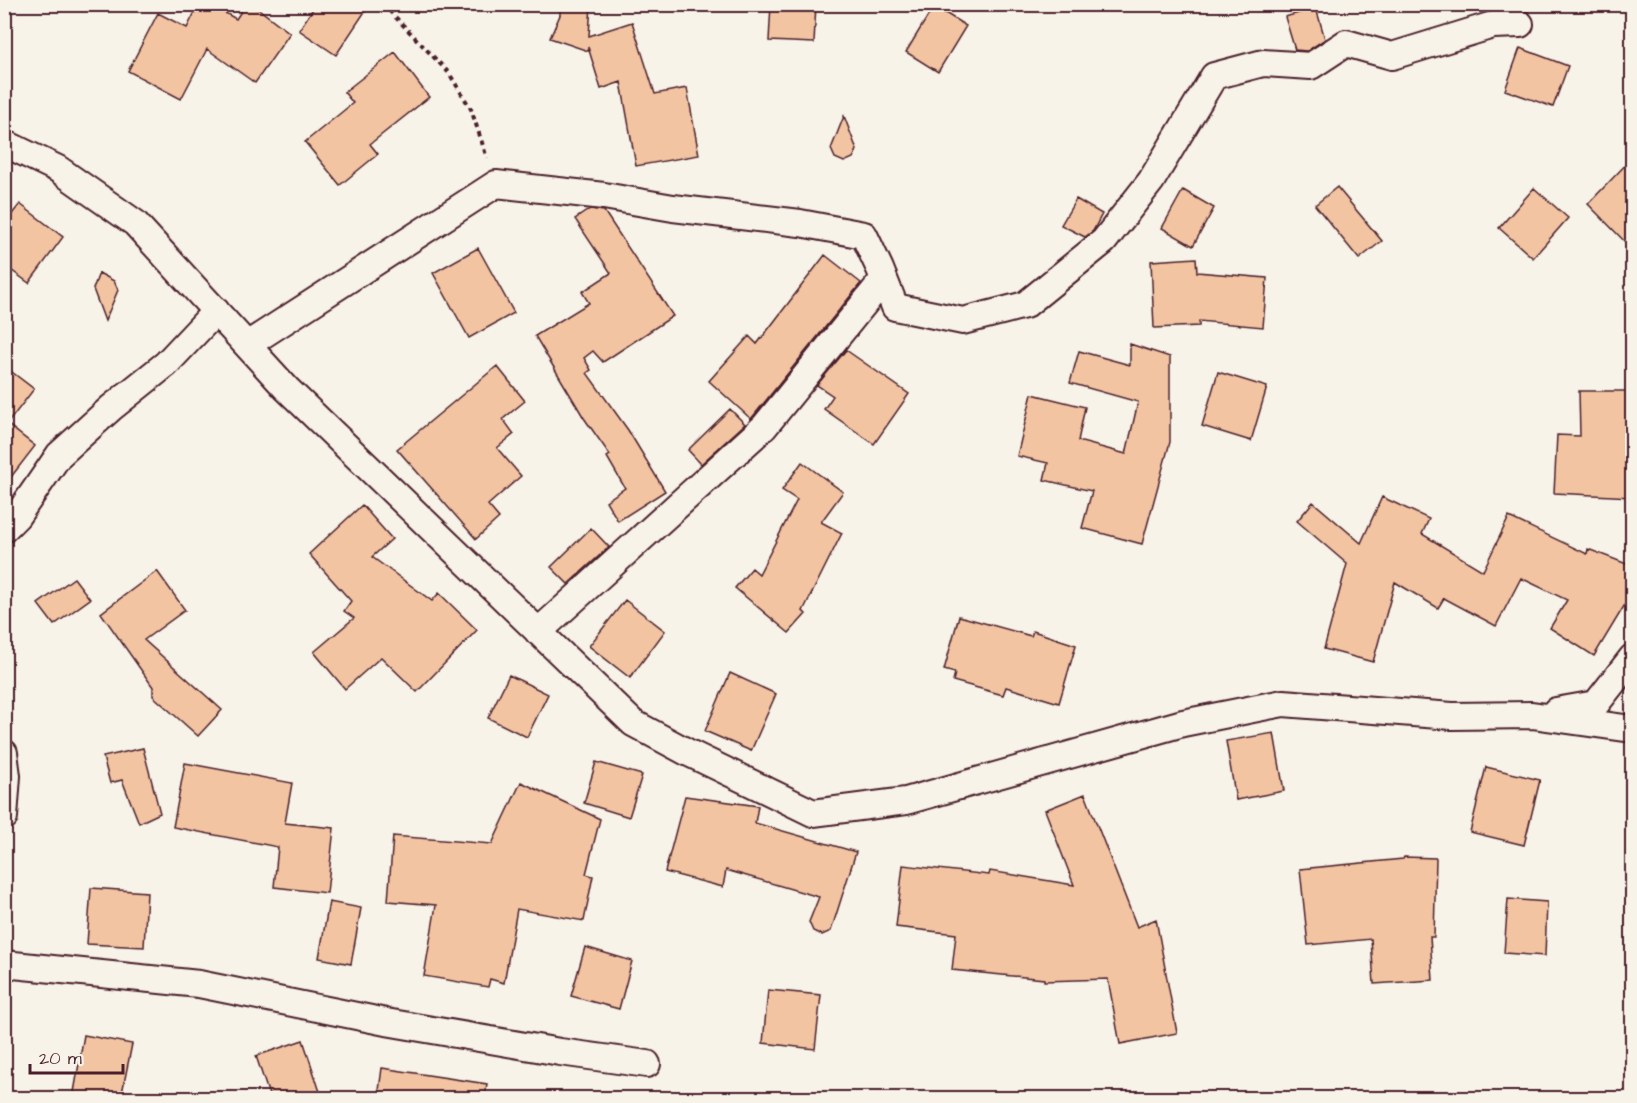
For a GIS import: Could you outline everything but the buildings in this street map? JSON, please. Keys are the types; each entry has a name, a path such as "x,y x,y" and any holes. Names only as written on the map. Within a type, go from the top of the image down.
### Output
{"street":[{"path":"247,345 496,184 604,196 673,208 800,223 864,235 895,307 963,321 1025,305 1104,241 1151,181 1214,76 1263,63 1311,66 1346,43 1392,56 1493,25 1520,24"},
{"path":"4,143 58,169 135,223 288,389 633,723 813,813 906,801 1183,723 1283,703 1452,716 1532,715 1632,729"},
{"path":"538,632 764,427 884,279"},
{"path":"4,530 17,516 59,455 111,408 166,364 216,311"},
{"path":"1532,715 1596,704 1632,658"},
{"path":"4,753 7,776 4,817"},
{"path":"4,964 199,984 398,1024 560,1052 647,1064"}],"path":[{"path":"383,4 449,73 471,109 496,184"}]}
